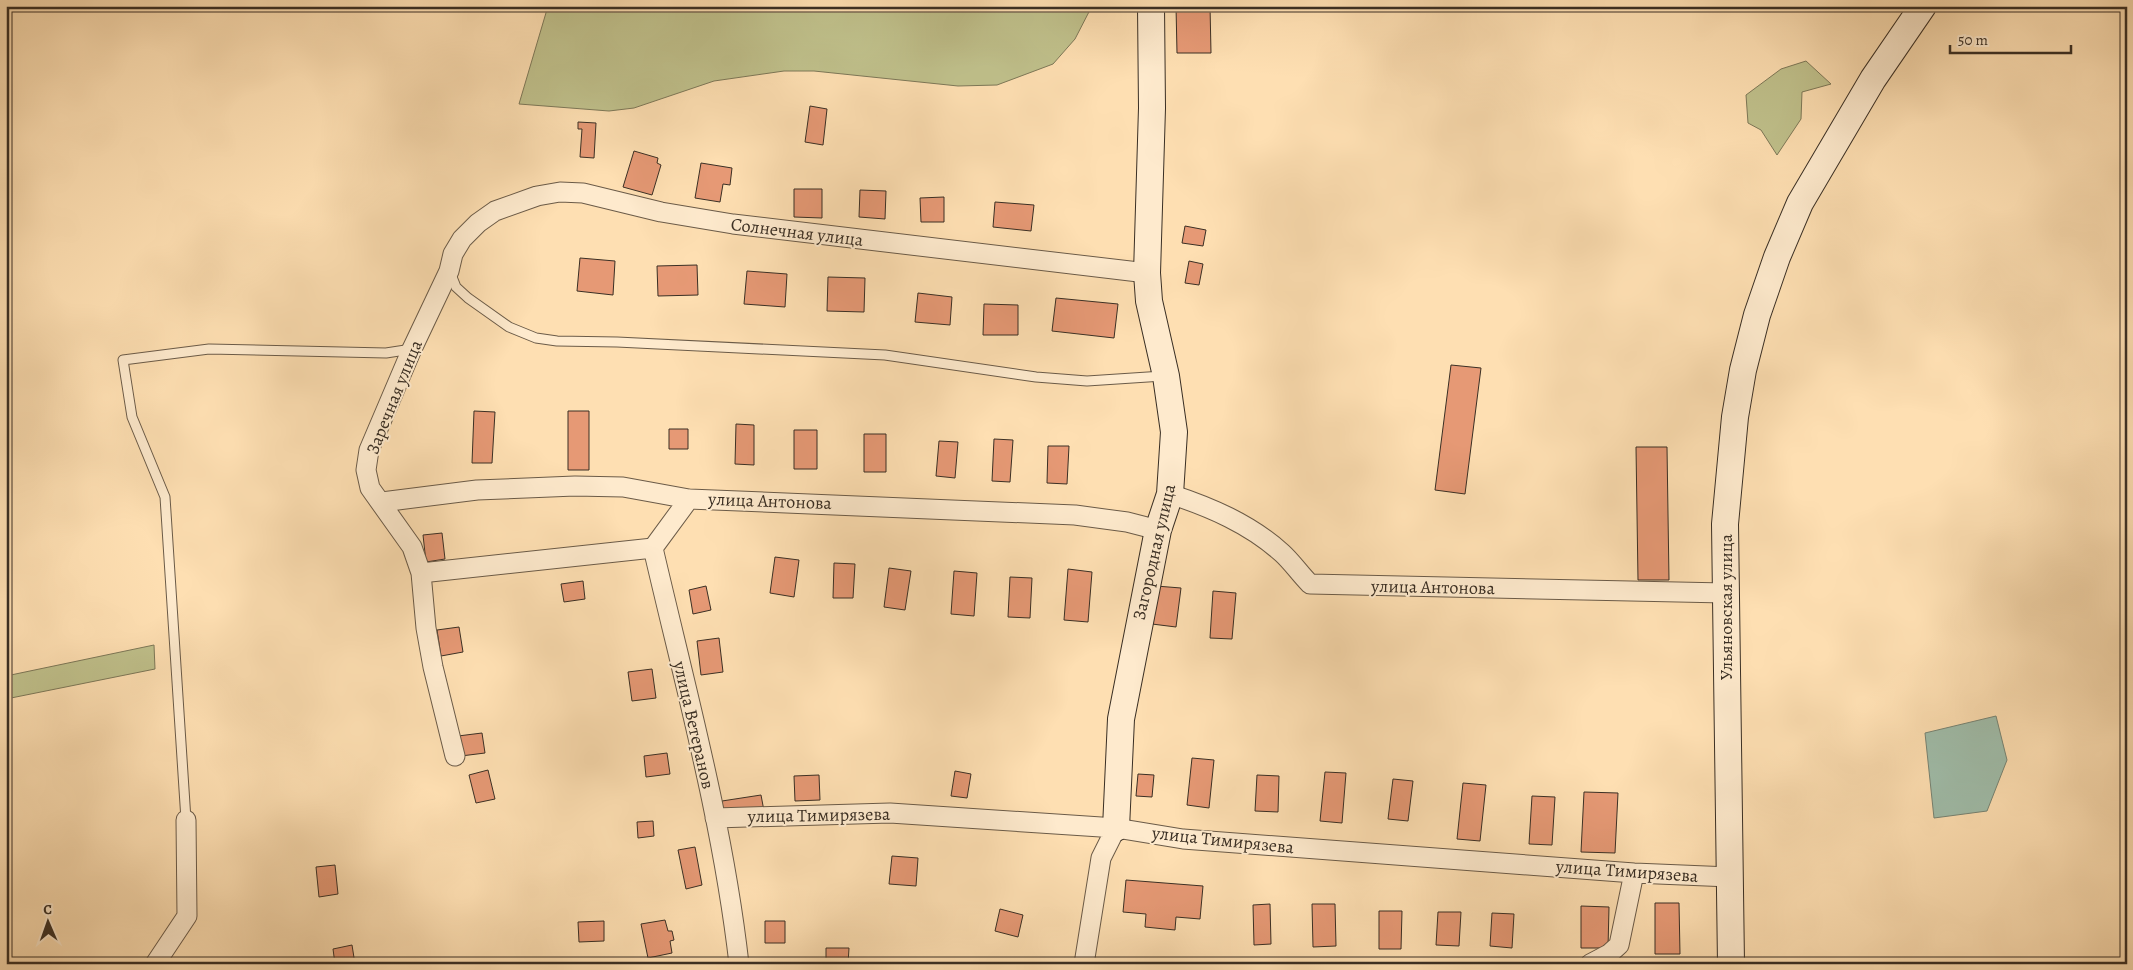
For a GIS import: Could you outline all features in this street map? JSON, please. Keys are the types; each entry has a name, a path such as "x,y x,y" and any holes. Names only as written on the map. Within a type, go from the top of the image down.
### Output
{"main road":[{"name":"Загородная улица","path":"1116,828 1121,718 1158,530 1170,494 1174,432 1166,376 1155,336 1149,301 1147,273 1152,108 1151,6"},
{"name":"Ульяновская улица","path":"1731,964 1725,524 1735,417 1743,370 1757,315 1777,256 1800,203 1873,79 1922,6"}],"street":[{"name":"Солнечная улица","path":"462,239 478,223 495,211 514,202 560,192 584,193 661,212 742,226 1147,273"},
{"name":"Заречная улица","path":"455,756 433,667 426,628 421,573 412,546 382,502 370,488 366,470 369,450 412,350 449,271 453,254 462,239"},
{"name":"улица Антонова","path":"382,502 477,490 575,486 623,487 688,499 1075,515 1127,522 1158,530"},
{"name":"улица Антонова","path":"1170,494 1205,505 1252,531 1282,553 1310,584 1725,593"},
{"path":"421,573 652,548 688,499"},
{"name":"улица Ветеранов","path":"652,548 716,818 725,864 739,964"},
{"name":"улица Тимирязева","path":"716,818 890,813 1116,828 1183,839 1634,873 1730,877"},
{"path":"155,964 187,916 186,820"},
{"name":"Загородная улица","path":"1084,964 1101,858 1116,828"},
{"path":"1590,964 1609,954 1619,945 1634,873"}],"lane":[{"path":"449,271 456,287 468,298 509,326 536,338 557,341 617,342 885,355 1036,377 1087,381 1166,376"},
{"path":"186,820 165,497 132,417 123,360 209,350 386,353 412,350"}],"green space":[{"path":"548,6 1092,6 1075,39 1053,64 997,85 958,86 814,71 784,71 714,81 634,108 609,111 519,104"},
{"path":"1806,61 1831,84 1802,92 1801,119 1777,155 1761,130 1748,123 1746,95 1781,69"},
{"path":"154,645 155,669 6,699 6,676"}],"shaded area":[{"path":"1996,716 2007,760 1987,811 1934,818 1925,733"}],"building":[{"path":"1176,6 1210,6 1211,53 1177,53"},
{"path":"810,106 827,109 823,145 805,142"},
{"path":"578,122 596,123 594,158 580,157 582,129 578,129"},
{"path":"634,151 658,158 657,163 661,165 652,195 623,187"},
{"path":"701,163 732,168 730,185 723,184 720,202 695,198"},
{"path":"794,189 822,189 822,218 794,217"},
{"path":"860,190 886,191 885,219 859,217"},
{"path":"944,197 944,222 921,222 920,198"},
{"path":"995,202 1034,205 1031,231 993,227"},
{"path":"1185,226 1206,230 1203,246 1182,243"},
{"path":"580,258 615,261 613,295 577,291"},
{"path":"1189,261 1203,264 1199,285 1185,283"},
{"path":"697,265 698,295 658,296 657,266"},
{"path":"747,271 787,274 785,307 744,304"},
{"path":"828,277 865,278 864,312 827,311"},
{"path":"918,293 952,297 950,325 915,322"},
{"path":"1056,298 1118,304 1114,338 1052,331"},
{"path":"984,304 1018,305 1018,335 983,335"},
{"path":"1451,365 1481,368 1465,494 1435,490"},
{"path":"474,411 495,412 492,463 472,463"},
{"path":"568,411 589,411 589,470 568,470"},
{"path":"736,424 754,425 754,465 735,464"},
{"path":"669,429 688,429 688,449 669,449"},
{"path":"794,430 817,430 817,469 794,469"},
{"path":"864,434 886,434 886,472 864,472"},
{"path":"994,439 1013,440 1010,482 992,481"},
{"path":"939,441 958,442 955,478 936,476"},
{"path":"1048,446 1069,446 1067,484 1047,483"},
{"path":"1636,447 1667,447 1669,580 1638,580"},
{"path":"442,533 445,559 426,562 423,535"},
{"path":"775,557 799,560 794,597 770,593"},
{"path":"834,563 855,564 853,598 833,598"},
{"path":"889,568 911,571 905,610 884,607"},
{"path":"1068,569 1092,572 1088,622 1064,620"},
{"path":"954,571 977,573 974,616 951,614"},
{"path":"1010,577 1032,578 1030,618 1008,617"},
{"path":"583,581 585,599 564,602 561,584"},
{"path":"706,586 711,610 693,614 689,590"},
{"path":"1156,586 1181,588 1176,627 1152,624"},
{"path":"1213,591 1236,593 1232,639 1210,638"},
{"path":"459,627 463,652 441,656 437,630"},
{"path":"719,638 723,672 701,675 697,641"},
{"path":"652,669 656,698 632,701 628,672"},
{"path":"482,733 485,753 461,756 458,736"},
{"path":"667,753 670,774 646,777 644,756"},
{"path":"1192,758 1214,760 1209,808 1187,805"},
{"path":"488,770 495,799 476,803 469,775"},
{"path":"955,771 971,774 967,798 951,796"},
{"path":"1325,772 1346,773 1342,823 1320,821"},
{"path":"1138,774 1154,775 1152,797 1136,796"},
{"path":"819,775 820,800 795,801 794,776"},
{"path":"1257,775 1279,776 1278,812 1255,811"},
{"path":"1393,779 1413,781 1408,821 1388,819"},
{"path":"1463,783 1486,785 1480,841 1457,839"},
{"path":"1584,792 1618,793 1615,853 1581,852"},
{"path":"761,795 764,811 724,816 722,801"},
{"path":"1532,796 1555,797 1552,845 1529,844"},
{"path":"653,821 654,836 638,838 637,822"},
{"path":"695,847 702,885 686,889 678,850"},
{"path":"892,856 918,858 916,886 889,884"},
{"path":"335,865 338,894 319,897 316,867"},
{"path":"1126,880 1203,886 1200,919 1176,917 1175,930 1145,927 1146,914 1123,912"},
{"path":"1655,903 1679,903 1680,954 1655,954"},
{"path":"1270,904 1271,944 1254,945 1253,905"},
{"path":"1312,904 1335,904 1336,946 1313,947"},
{"path":"1581,906 1609,907 1608,948 1581,948"},
{"path":"1000,909 1023,915 1018,937 995,931"},
{"path":"1379,911 1402,911 1401,949 1379,949"},
{"path":"1438,912 1461,912 1459,946 1436,945"},
{"path":"1492,913 1514,914 1512,948 1490,946"},
{"path":"665,920 668,931 672,931 674,940 670,941 672,953 648,958 641,924"},
{"path":"604,921 604,941 579,942 578,922"},
{"path":"765,921 785,921 785,943 765,943"},
{"path":"352,945 355,964 335,964 333,949"},
{"path":"826,948 849,948 848,964 826,964"}]}
